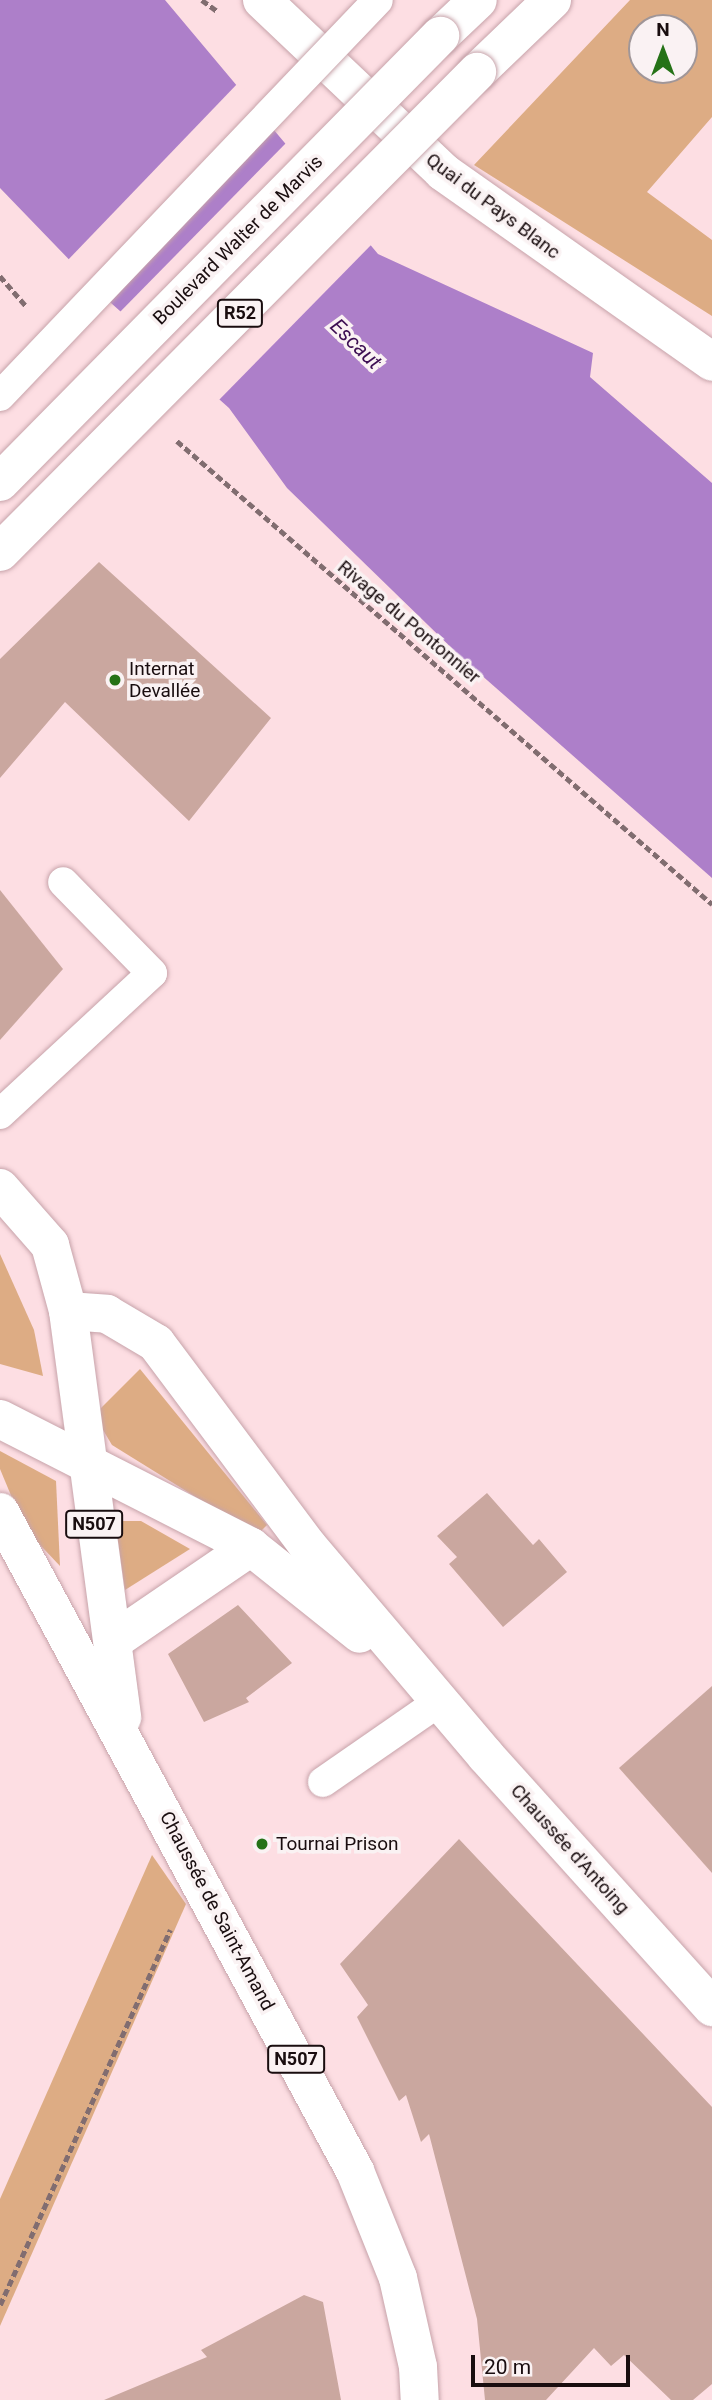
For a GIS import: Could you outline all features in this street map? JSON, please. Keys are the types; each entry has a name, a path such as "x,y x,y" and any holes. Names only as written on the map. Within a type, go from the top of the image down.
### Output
{"main road":[{"name":"Quai du Pays Blanc","path":"262,0 443,172 527,235 712,362"},
{"name":"Boulevard Walter de Marvis","path":"0,482 478,0"},
{"name":"R52","path":"0,552 477,72 552,0"},
{"name":"N507","path":"0,1188 50,1245 68,1311"},
{"name":"Chaussée de Saint-Amand","path":"68,1311 85,1459 113,1641 124,1737"},
{"path":"68,1311 107,1314 156,1343 308,1546 435,1696"},
{"path":"0,1419 85,1459 251,1547 435,1696"},
{"name":"Chaussée de Saint-Amand","path":"0,1512 124,1737 355,2171 398,2278 418,2367 420,2400"},
{"path":"113,1641 251,1547"},
{"name":"Chaussée d'Antoing","path":"435,1696 712,2007"}],"lane":[{"path":"0,396 378,0"},
{"path":"0,1114 152,972 63,883"},
{"path":"323,1782 435,1696"}],"path":[{"name":"Rivage du Pontonnier","path":"168,433 712,904"},
{"path":"0,2305 196,1872"}],"shaded area":[{"path":"630,0 712,0 712,117 647,192 712,240 712,316 474,165"},
{"path":"0,1254 34,1330 43,1376 0,1364"},
{"path":"140,1369 267,1525 257,1535 112,1445 94,1415"},
{"path":"0,1451 56,1481 60,1566 25,1529 0,1469"},
{"path":"115,1521 141,1521 190,1549 125,1590"},
{"path":"152,1855 186,1904 0,2326 0,2199"}],"water":[{"name":"Escaut","path":"0,0 165,0 378,254 593,353 590,377 712,483 712,878 463,659 287,488 229,408 111,303 0,188"}],"pier":[{"path":"239,82 277,127 107,304 66,262"},
{"path":"288,141 373,243 217,402 118,314"}],"building":[{"name":"Internat Devallée","path":"99,562 271,718 189,821 65,702 0,778 0,659"},
{"path":"0,890 63,969 0,1040"},
{"path":"487,1493 533,1545 539,1539 567,1572 503,1627 449,1564 457,1557 437,1536"},
{"path":"238,1605 292,1663 246,1698 249,1702 204,1722 168,1654"},
{"path":"712,1686 712,1873 619,1768"},
{"path":"459,1839 712,2107 712,2384 693,2400 671,2400 624,2355 611,2366 594,2348 546,2400 485,2400 477,2319 429,2134 421,2142 406,2095 399,2101 357,2017 368,2005 340,1964"},
{"path":"304,2295 323,2302 341,2400 104,2400 207,2357 201,2350"}],"place":[{"name":"Internat Devallée","path":"115,680"},
{"name":"Tournai Prison","path":"262,1844"}]}
